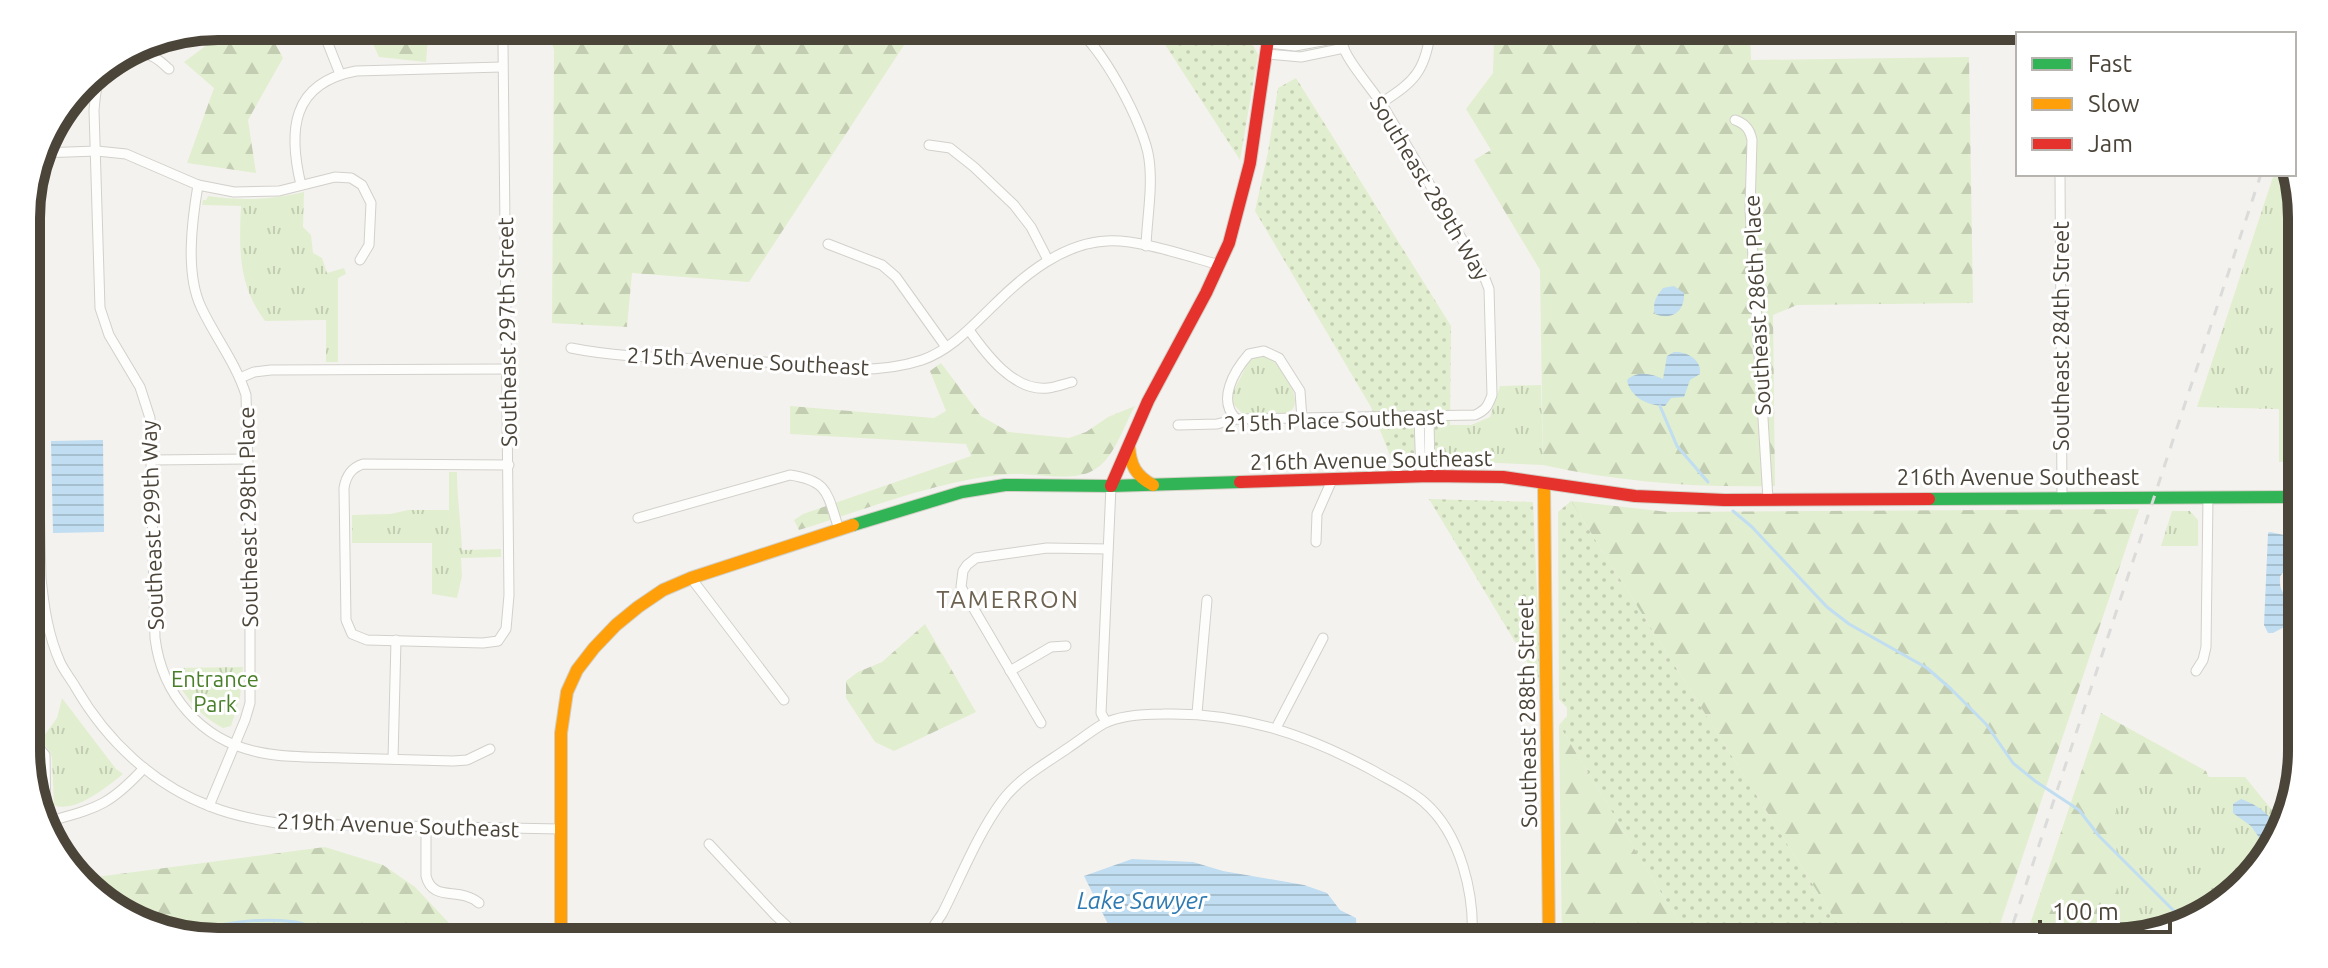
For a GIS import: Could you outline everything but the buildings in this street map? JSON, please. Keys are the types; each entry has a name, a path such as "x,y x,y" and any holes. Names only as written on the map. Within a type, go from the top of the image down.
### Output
{"street":[{"path":"327,40 340,74"},
{"name":"Southeast 297th Street","path":"396,640 483,643 498,641 506,629 509,607 509,465 502,40"},
{"path":"1088,40 1112,74 1146,143 1150,162 1146,246"},
{"path":"1106,722 1101,713 1111,486 1130,439 1230,241 1263,90 1267,40"},
{"path":"1266,48 1327,40"},
{"name":"Southeast 289th Way","path":"1339,40 1381,103 1484,276 1489,289 1492,395 1488,407"},
{"path":"1381,103 1403,89 1419,72 1429,40"},
{"path":"1266,48 1301,57 1344,48"},
{"name":"Southeast 299th Way","path":"149,54 169,69"},
{"path":"301,185 294,159 296,118 302,104 317,88 340,74 502,67"},
{"name":"Southeast 299th Way","path":"98,87 94,110 100,308 109,335 145,400 150,418 157,660 185,711 233,746"},
{"name":"Southeast 286th Place","path":"1735,120 1750,131 1752,140 1750,209 1768,499"},
{"path":"929,145 950,148 1014,205 1031,227 1048,260"},
{"path":"53,153 97,151 126,154 198,185 248,192 279,191 344,177 357,180 371,203 369,245 360,260"},
{"name":"Southeast 284th Street","path":"2060,176 2062,497"},
{"name":"Southeast 298th Place","path":"198,185 192,224 196,292 201,308 240,378 247,405 250,533 250,703 209,806"},
{"name":"215th Avenue Southeast","path":"571,348 599,354 848,368 886,367 922,360 946,347 1048,260 1078,246 1109,240 1220,265"},
{"path":"828,244 882,265 896,277 946,347"},
{"path":"969,330 984,351 1023,384 1045,389 1072,382"},
{"path":"1236,419 1228,406 1227,393 1249,354 1264,351 1279,358 1300,391 1302,419"},
{"path":"240,378 271,370 508,369"},
{"name":"215th Place Southeast","path":"1178,425 1217,424 1236,419 1475,415 1488,407"},
{"path":"1424,416 1425,476"},
{"path":"1130,439 1131,464 1139,476 1153,485"},
{"path":"152,460 247,459"},
{"path":"393,759 396,640 367,640 352,634 346,620 344,488 347,475 363,464 509,465"},
{"path":"638,518 790,475 806,477 825,490 839,529"},
{"name":"216th Avenue Southeast","path":"561,829 562,741 565,703 571,680 581,663 608,634 646,600 691,578 962,492 1005,485 1111,486 1425,476 1503,477 1678,499 2288,497"},
{"path":"1316,542 1317,514 1332,480"},
{"name":"Southeast 288th Street","path":"1544,484 1549,928"},
{"path":"2196,671 2206,647 2208,497"},
{"name":"219th Avenue Southeast","path":"40,539 45,618 60,662 102,728 144,768 181,793 209,806 251,819 283,824 561,829"},
{"path":"1041,723 961,587 962,575 967,565 976,558 1047,548 1108,549"},
{"path":"691,578 784,700"},
{"path":"1197,713 1207,600"},
{"path":"1276,728 1323,638"},
{"path":"1010,671 1051,647 1066,646"},
{"path":"932,928 989,821 1015,786 1032,772 1106,722 1147,714 1197,713 1237,718 1276,728 1343,755 1424,802 1450,837 1463,867 1470,889 1471,928"},
{"path":"233,746 287,756 467,760 490,749"},
{"path":"40,747 45,755 46,797"},
{"path":"54,819 102,805 124,790 144,768"},
{"path":"426,827 428,883 439,892 467,894 479,903"},
{"path":"561,829 561,928"},
{"path":"709,844 789,928"}],"green space":[{"path":"273,40 283,58 248,120 256,173 187,163 214,88 184,62 211,42"},
{"path":"371,40 428,40 426,62 379,57"},
{"path":"551,40 907,40 749,282 632,273 627,327 552,323 554,50"},
{"path":"1162,40 1250,40 1258,54 1240,160"},
{"path":"1494,40 1750,40 1751,60 1969,57 1973,303 1797,305 1773,315 1775,486 1659,483 1543,465 1540,270 1474,160 1491,150 1466,109 1493,73"},
{"path":"1296,78 1451,326 1450,425 1438,432 1438,448 1452,461 1393,463 1371,407 1255,211 1278,88"},
{"path":"2273,176 2283,176 2288,218 2288,462 2279,462 2279,409 2197,407"},
{"path":"304,192 303,227 311,235 313,253 322,258 327,273 344,268 346,274 338,278 338,362 326,362 326,320 265,321 256,307 242,266 241,206 202,205 208,196 256,199"},
{"path":"1264,355 1275,361 1287,379 1294,394 1294,408 1280,414 1243,414 1233,404 1232,394 1250,359"},
{"path":"941,363 981,416 1009,432 1069,438 1135,406 1106,459 1100,466 1084,474 1064,477 1012,474 959,482 799,530 794,520 803,514 971,456 966,444 790,434 790,406 934,418 946,411 930,371"},
{"path":"1541,385 1543,465 1452,461 1438,448 1438,432 1450,425 1471,425 1490,417 1500,386"},
{"path":"449,472 457,472 462,550 501,549 501,557 461,558 462,576 457,598 432,594 432,543 352,543 352,515 449,510"},
{"path":"1429,499 1533,502 1541,685"},
{"path":"1571,501 1840,928 1682,928 1559,725 1567,716 1567,708 1559,699 1558,512"},
{"path":"1571,501 1668,512 2139,509 1999,928 1840,928"},
{"path":"2172,511 2190,511 2198,520 2198,546 2161,546"},
{"path":"925,624 976,712 894,751 875,742 846,698 846,681 882,662"},
{"name":"Entrance Park","path":"243,667 240,697 231,726 223,728 191,702 171,668"},
{"path":"62,698 123,774 90,798 62,807 54,805 52,758 41,740 57,718"},
{"path":"2101,713 2206,771 2222,808 2134,926 2029,928"},
{"path":"1559,725 1682,928 1562,928"},
{"path":"2116,777 2245,777 2276,815 2251,859 2219,891 2199,904 2167,919 2117,928"},
{"path":"325,847 383,865 415,887 457,928 218,928 183,925 139,910 94,877"}],"water":[{"path":"1674,286 1684,293 1680,309 1667,316 1655,314 1654,303 1658,294 1663,288"},
{"path":"1674,352 1693,357 1700,369 1700,374 1690,380 1684,397 1671,398 1665,406 1646,402 1636,396 1627,380 1640,374 1663,379 1667,356"},
{"path":"103,440 104,532 53,533 51,441"},
{"path":"2268,533 2284,535 2288,553 2280,579 2288,602 2288,625 2273,633 2268,633 2264,625"},
{"path":"2241,799 2273,821 2262,842 2251,826 2233,813 2233,804"},
{"name":"Lake Sawyer","path":"1132,859 1193,862 1223,871 1304,885 1327,893 1340,910 1356,918 1356,928 1110,928 1084,876"}],"waterway":[{"path":"1660,406 1677,446 1708,482"},
{"path":"1733,511 1827,607 1849,624 1927,668 1951,689 1986,724 2013,763 2079,810 2099,836 2177,914"},
{"path":"209,927 268,920 301,923 311,928"}],"railway":[{"path":"2012,928 2260,176"}],"traffic: fast":[{"path":"853,525 962,492 1005,485 1240,482"},
{"path":"1929,499 2288,497"}],"traffic: slow":[{"path":"1129,446 1135,469 1153,485"},
{"path":"1544,484 1549,928"},
{"path":"561,928 561,733 567,692 577,670 616,625 663,590 853,525"}],"traffic: jam":[{"path":"1111,486 1148,401 1229,243 1250,163 1268,40"},
{"path":"1240,482 1503,477 1635,496 1724,500 1929,499"}],"district":[{"name":"TAMERRON","path":"1008,600"}]}
